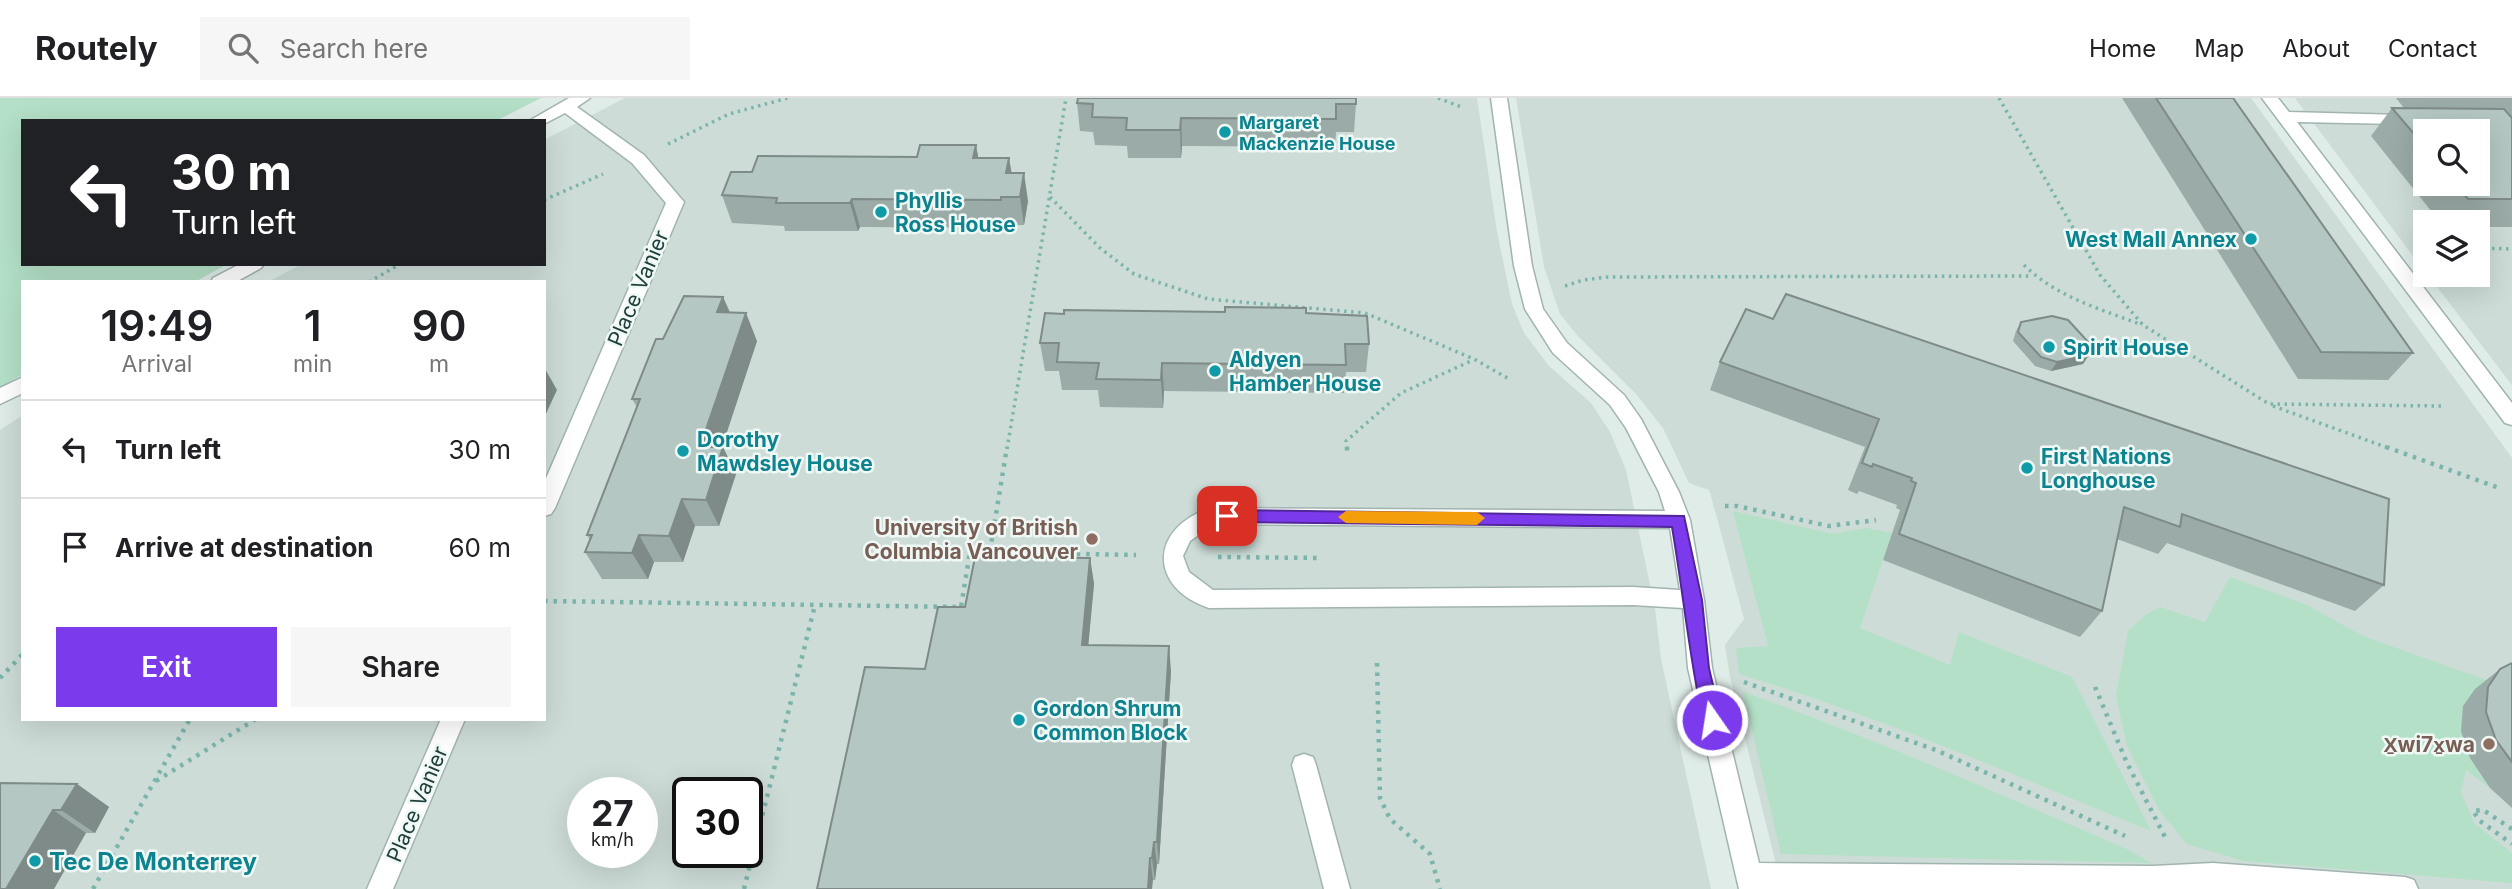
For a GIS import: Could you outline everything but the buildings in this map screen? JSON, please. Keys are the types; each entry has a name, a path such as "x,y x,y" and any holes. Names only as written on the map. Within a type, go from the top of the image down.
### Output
{"street":[{"path":"1499,98 1523,266 1534,309 1560,348 1617,400 1634,424 1669,492 1679,520 1693,600 1700,668 1751,882 2213,876 2405,889"},
{"path":"2270,98 2512,418"},
{"path":"541,119 574,102"},
{"name":"Place Vanier","path":"546,503 675,202 638,159 574,102"},
{"path":"2284,117 2397,119"},
{"path":"224,280 251,266"},
{"path":"0,397 21,385"},
{"path":"1679,520 1211,516 1192,526 1178,539 1172,557 1175,572 1186,587 1209,599 1633,596 1693,600"},
{"name":"Place Vanier","path":"380,889 452,721"},
{"path":"1304,765 1337,889"}],"path":[{"path":"990,551 1066,98"},
{"path":"1438,98 1464,108"},
{"path":"1999,98 2100,275 2143,325"},
{"path":"1050,197 1100,248 1134,274 1208,299 1365,313 1474,359 1511,380"},
{"path":"2490,248 2512,249"},
{"path":"2024,265 2032,276 2077,299 2143,325 2269,404 2502,489"},
{"path":"372,280 397,266"},
{"path":"1554,290 1583,280 1608,277 2032,276"},
{"path":"1347,452 1346,441 1401,393 1474,359"},
{"path":"2269,404 2442,406"},
{"path":"1725,506 1737,506 1829,526 1876,520"},
{"path":"546,601 961,607 970,552 1324,558"},
{"path":"744,889 815,605"},
{"path":"0,678 21,656"},
{"path":"1377,663 1380,798 1390,819 1430,854 1440,889"},
{"path":"1742,681 1936,750 2126,836"},
{"path":"2095,687 2127,763 2177,859 2213,876"},
{"path":"93,889 189,721"},
{"path":"154,782 254,721"},
{"path":"2512,829 2483,810 2473,811 2480,821 2512,844"}],"shaded area":[{"name":"University of British Columbia Vancouver","path":"625,98 1477,98 1497,232 1512,304 1524,333 1549,366 1591,403 1610,432 1626,470 1655,609 1661,659 1711,889 0,889 0,430 21,416 21,721 546,721 546,280 272,280 298,266 546,266 546,139"},
{"path":"1516,98 2251,98 2512,458 2512,889 1782,889 1730,677 1725,645 1744,619 1709,490 1689,483 1663,428 1636,394 1578,336 1560,314 1544,267"},
{"path":"2295,98 2512,98 2512,385 2437,287 2490,287 2490,210 2413,210 2413,256"}],"green space":[{"path":"0,98 541,98 500,119 21,119 21,266 223,266 199,280 21,280 21,375 0,387"},
{"path":"1733,511 1833,534 1866,528 1892,533 1860,628 1950,665 1959,632 2072,677 2151,831 1895,728 1739,674 1736,648 1768,646"},
{"path":"2230,577 2305,604 2363,636 2489,681 2463,706 2462,719 2468,750 2490,788 2466,770 2461,792 2474,823 2512,853 2512,883 2244,861 2187,844 2159,810 2127,746 2116,696 2128,631 2147,614 2160,607 2205,622"},
{"path":"1743,692 1841,728 1937,768 2129,850 2151,863 1781,854"}],"slow traffic":[{"path":"1346,517 1477,518"}],"place":[{"name":"Margaret Mackenzie House","path":"1225,132"},
{"name":"Phyllis Ross House","path":"881,212"},
{"name":"West Mall Annex","path":"2251,239"},
{"name":"Spirit House","path":"2049,347"},
{"name":"Aldyen Hamber House","path":"1215,371"},
{"name":"Dorothy Mawdsley House","path":"683,451"},
{"name":"First Nations Longhouse","path":"2027,468"},
{"name":"University of British Columbia Vancouver","path":"1092,539"},
{"name":"Gordon Shrum Common Block","path":"1019,720"},
{"name":"X̱wi7x̱wa","path":"2489,744"},
{"name":"Tec De Monterrey","path":"35,861"}],"route":[{"path":"1227,516 1679,520 1688,562 1700,668 1712,720"}]}
